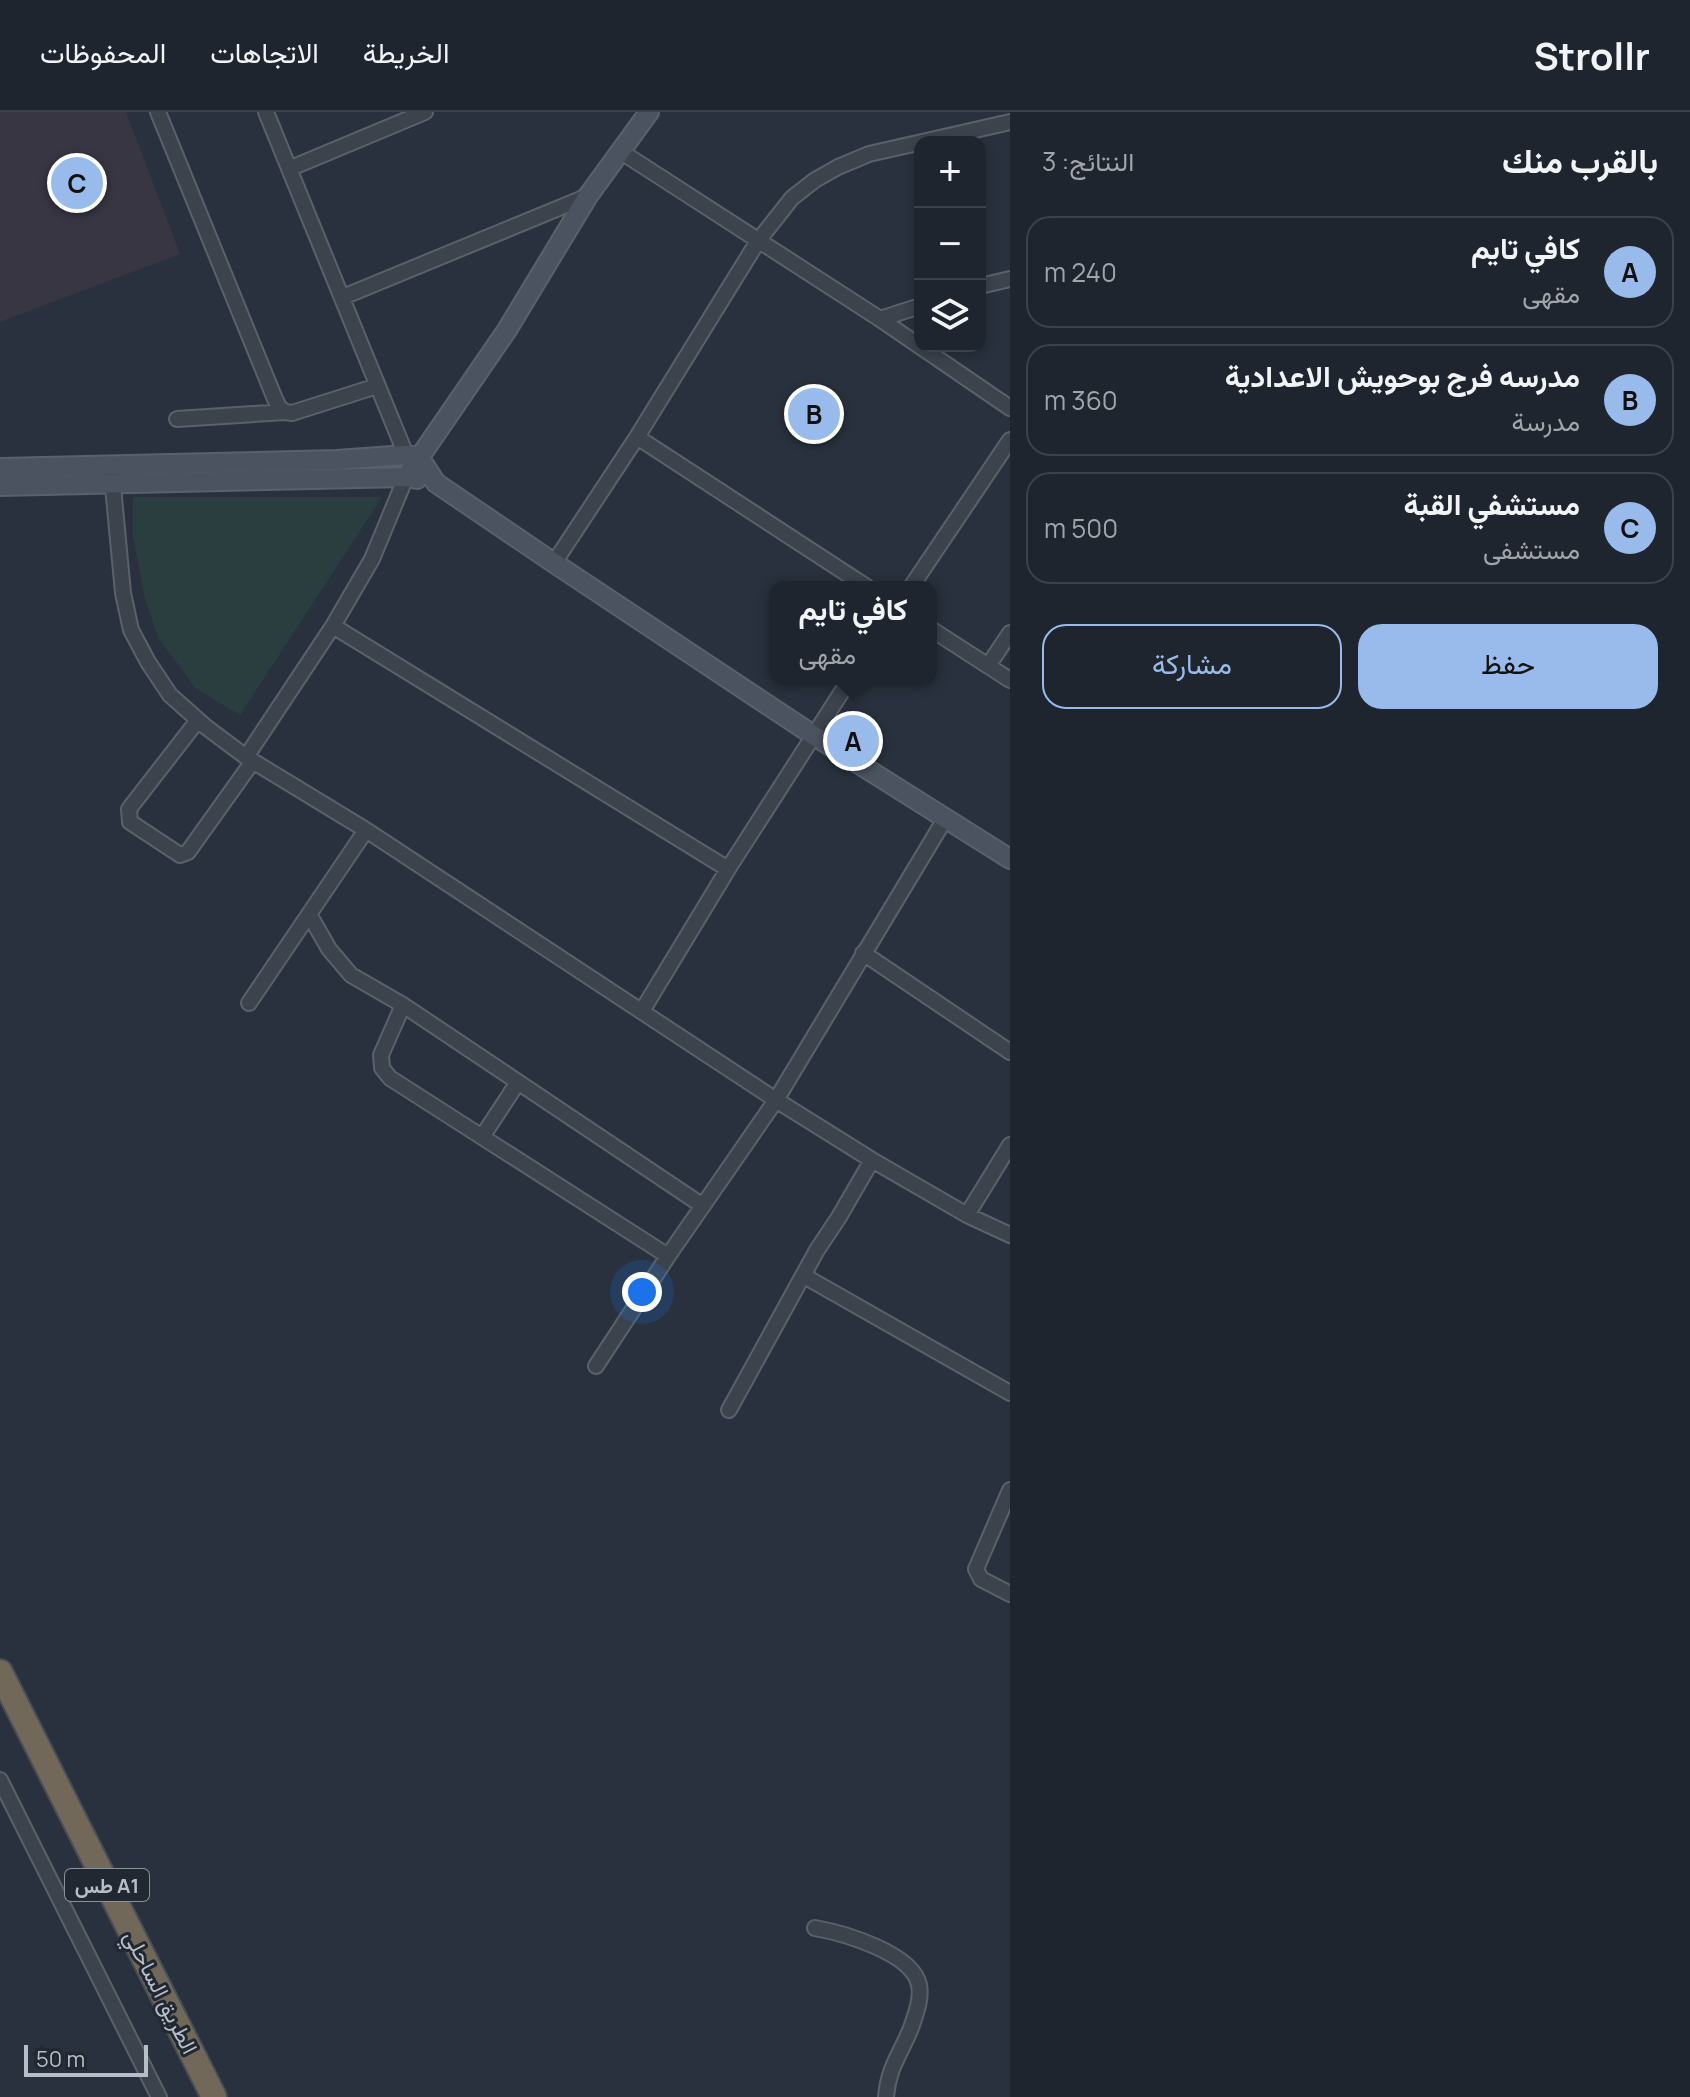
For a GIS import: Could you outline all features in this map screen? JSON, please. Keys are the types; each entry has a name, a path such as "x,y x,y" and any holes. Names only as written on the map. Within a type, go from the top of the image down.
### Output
{"highway":[{"name":"الطريق الساحلي","path":"0,1672 6,1698 214,2097"}],"main road":[{"path":"406,477 412,456 507,330 588,196 649,112"},
{"path":"0,486 112,475 412,456"},
{"path":"412,456 436,483 554,563 813,735 1010,859"},
{"path":"0,468 112,475 406,477 436,483"}],"street":[{"path":"158,112 275,399 285,412"},
{"path":"266,112 377,386 412,456"},
{"path":"291,168 425,112"},
{"path":"554,563 637,437 758,241 792,198 815,180 869,154 1010,122"},
{"path":"620,151 880,319 1010,408"},
{"path":"343,297 588,196"},
{"path":"986,285 1010,279"},
{"path":"880,319 914,308"},
{"path":"177,419 292,413 377,386"},
{"path":"637,437 858,581"},
{"path":"915,581 1010,440"},
{"path":"112,475 123,593 131,630 170,695 198,720 250,759 366,830 776,1100 967,1215 1010,1235"},
{"path":"198,720 129,809 128,816 130,822 180,855 188,852 333,626 372,559 406,477"},
{"path":"333,626 728,869"},
{"path":"937,633 1010,680"},
{"path":"988,666 1010,633"},
{"path":"642,1011 728,869 846,685"},
{"path":"596,1366 776,1100 945,819"},
{"path":"249,1003 366,830"},
{"path":"309,914 329,949 351,975 403,1005 703,1206"},
{"path":"863,953 1010,1052"},
{"path":"403,1005 381,1055 382,1068 390,1078 668,1256"},
{"path":"482,1137 518,1082"},
{"path":"967,1215 1010,1145"},
{"path":"729,1410 872,1160"},
{"path":"804,1276 1010,1393"},
{"path":"1010,1490 976,1569 981,1579 1010,1594"},
{"path":"0,1780 159,2097"},
{"path":"815,1928 839,1932 893,1954 919,1984 918,2003 910,2029 892,2066 886,2097"}],"shaded area":[{"path":"0,112 126,112 180,254 0,322"},
{"path":"133,497 382,497 240,715 195,688 158,637 145,599 133,537"}],"place":[{"name":"مستشفي القبة","path":"77,183"},
{"name":"مدرسه فرج بوحويش الاعدادية","path":"814,414"},
{"name":"كافي تايم","path":"853,741"}]}
